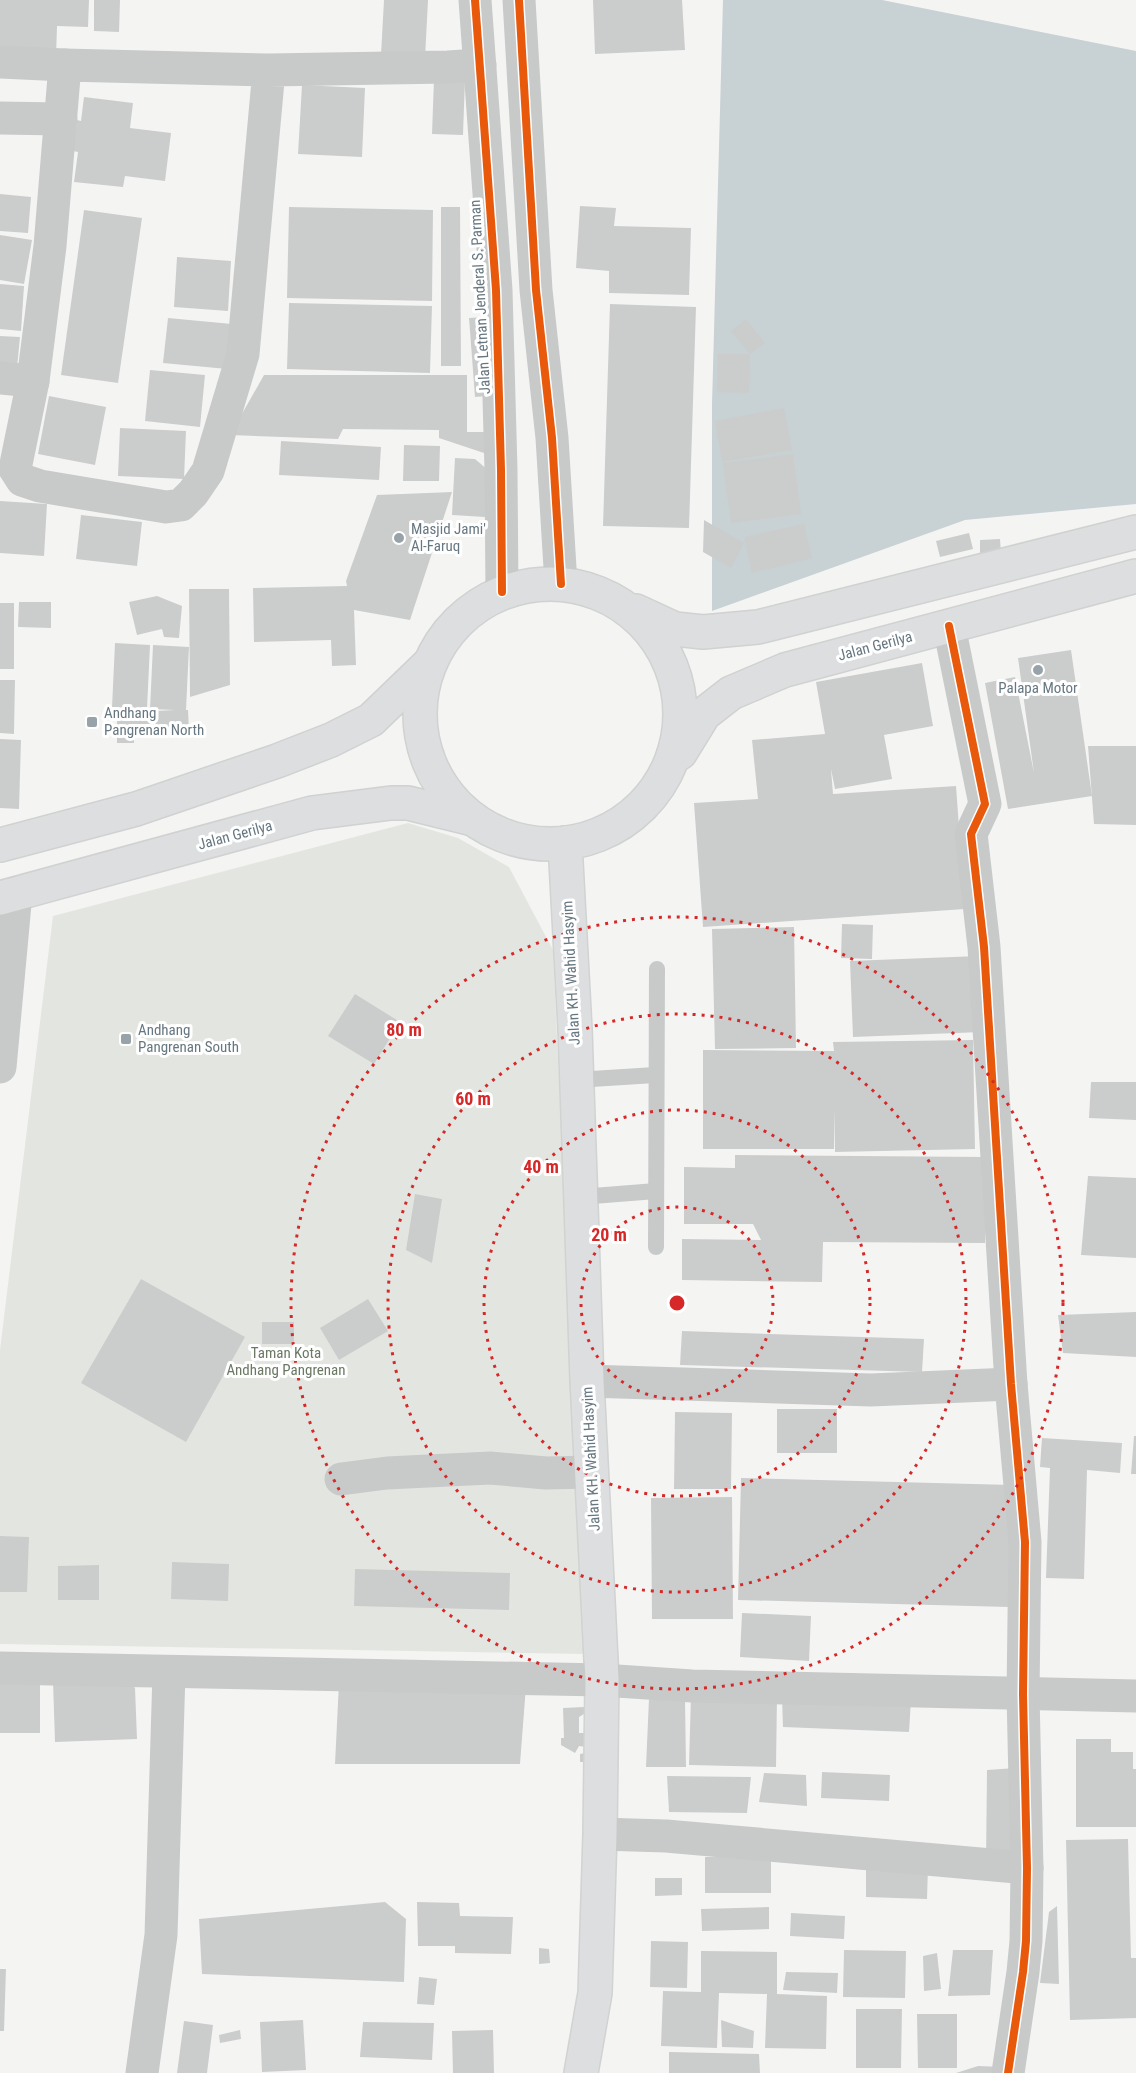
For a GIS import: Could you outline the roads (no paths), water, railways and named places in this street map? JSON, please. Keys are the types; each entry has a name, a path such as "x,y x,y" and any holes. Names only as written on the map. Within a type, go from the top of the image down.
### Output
{"main road":[{"path":"0,845 136,809 331,740 371,720 428,665 446,634 471,609 502,592 531,584 561,584 592,590 675,629 703,632 749,628 1136,532"},
{"name":"Jalan Gerilya","path":"659,786 704,714 730,693 785,670 1136,576"},
{"path":"428,665 418,707 424,750 442,789 473,819 502,835 532,843 565,843 602,834 634,813 659,786 676,748 681,707 672,667 651,631 620,604"},
{"name":"Jalan Gerilya","path":"8,895 312,813 408,803 473,819"},
{"name":"Jalan KH. Wahid Hasyim","path":"565,843 591,1472 602,1680 595,1993 581,2073"}],"street":[{"name":"Jalan Letnan Jenderal S. Parman","path":"477,0 496,290 502,592"},
{"path":"519,0 536,290 552,438 561,584"},
{"path":"0,62 269,70 448,68 480,65"},
{"path":"65,65 50,246 33,381 15,469 22,480 52,488 166,507 181,505 193,493 208,471 243,354 269,70"},
{"path":"0,118 61,119"},
{"path":"496,290 536,290"},
{"path":"0,378 33,381"},
{"path":"949,626 985,804 971,834 984,947 1011,1384 1025,1542 1023,1694 1027,1868 1023,1972 1008,2073"},
{"path":"0,1067 8,895"},
{"path":"587,1381 871,1390 1011,1384"},
{"path":"341,1479 387,1473 490,1468 546,1473 591,1472"},
{"path":"0,1668 602,1680 692,1686 1136,1696"},
{"path":"142,2073 161,1935 169,1673"},
{"path":"600,1834 666,1836 1027,1868"}],"lane":[{"path":"656,1246 657,969"},
{"path":"576,1080 656,1075"},
{"path":"580,1197 656,1191"}],"place":[{"name":"Masjid Jami' Al-Faruq","path":"399,538"},
{"name":"Palapa Motor","path":"1038,670"},
{"name":"Andhang Pangrenan North","path":"92,722"},
{"name":"Andhang Pangrenan South","path":"126,1039"}],"park label":[{"name":"Taman Kota Andhang Pangrenan","path":"286,1362"}]}
